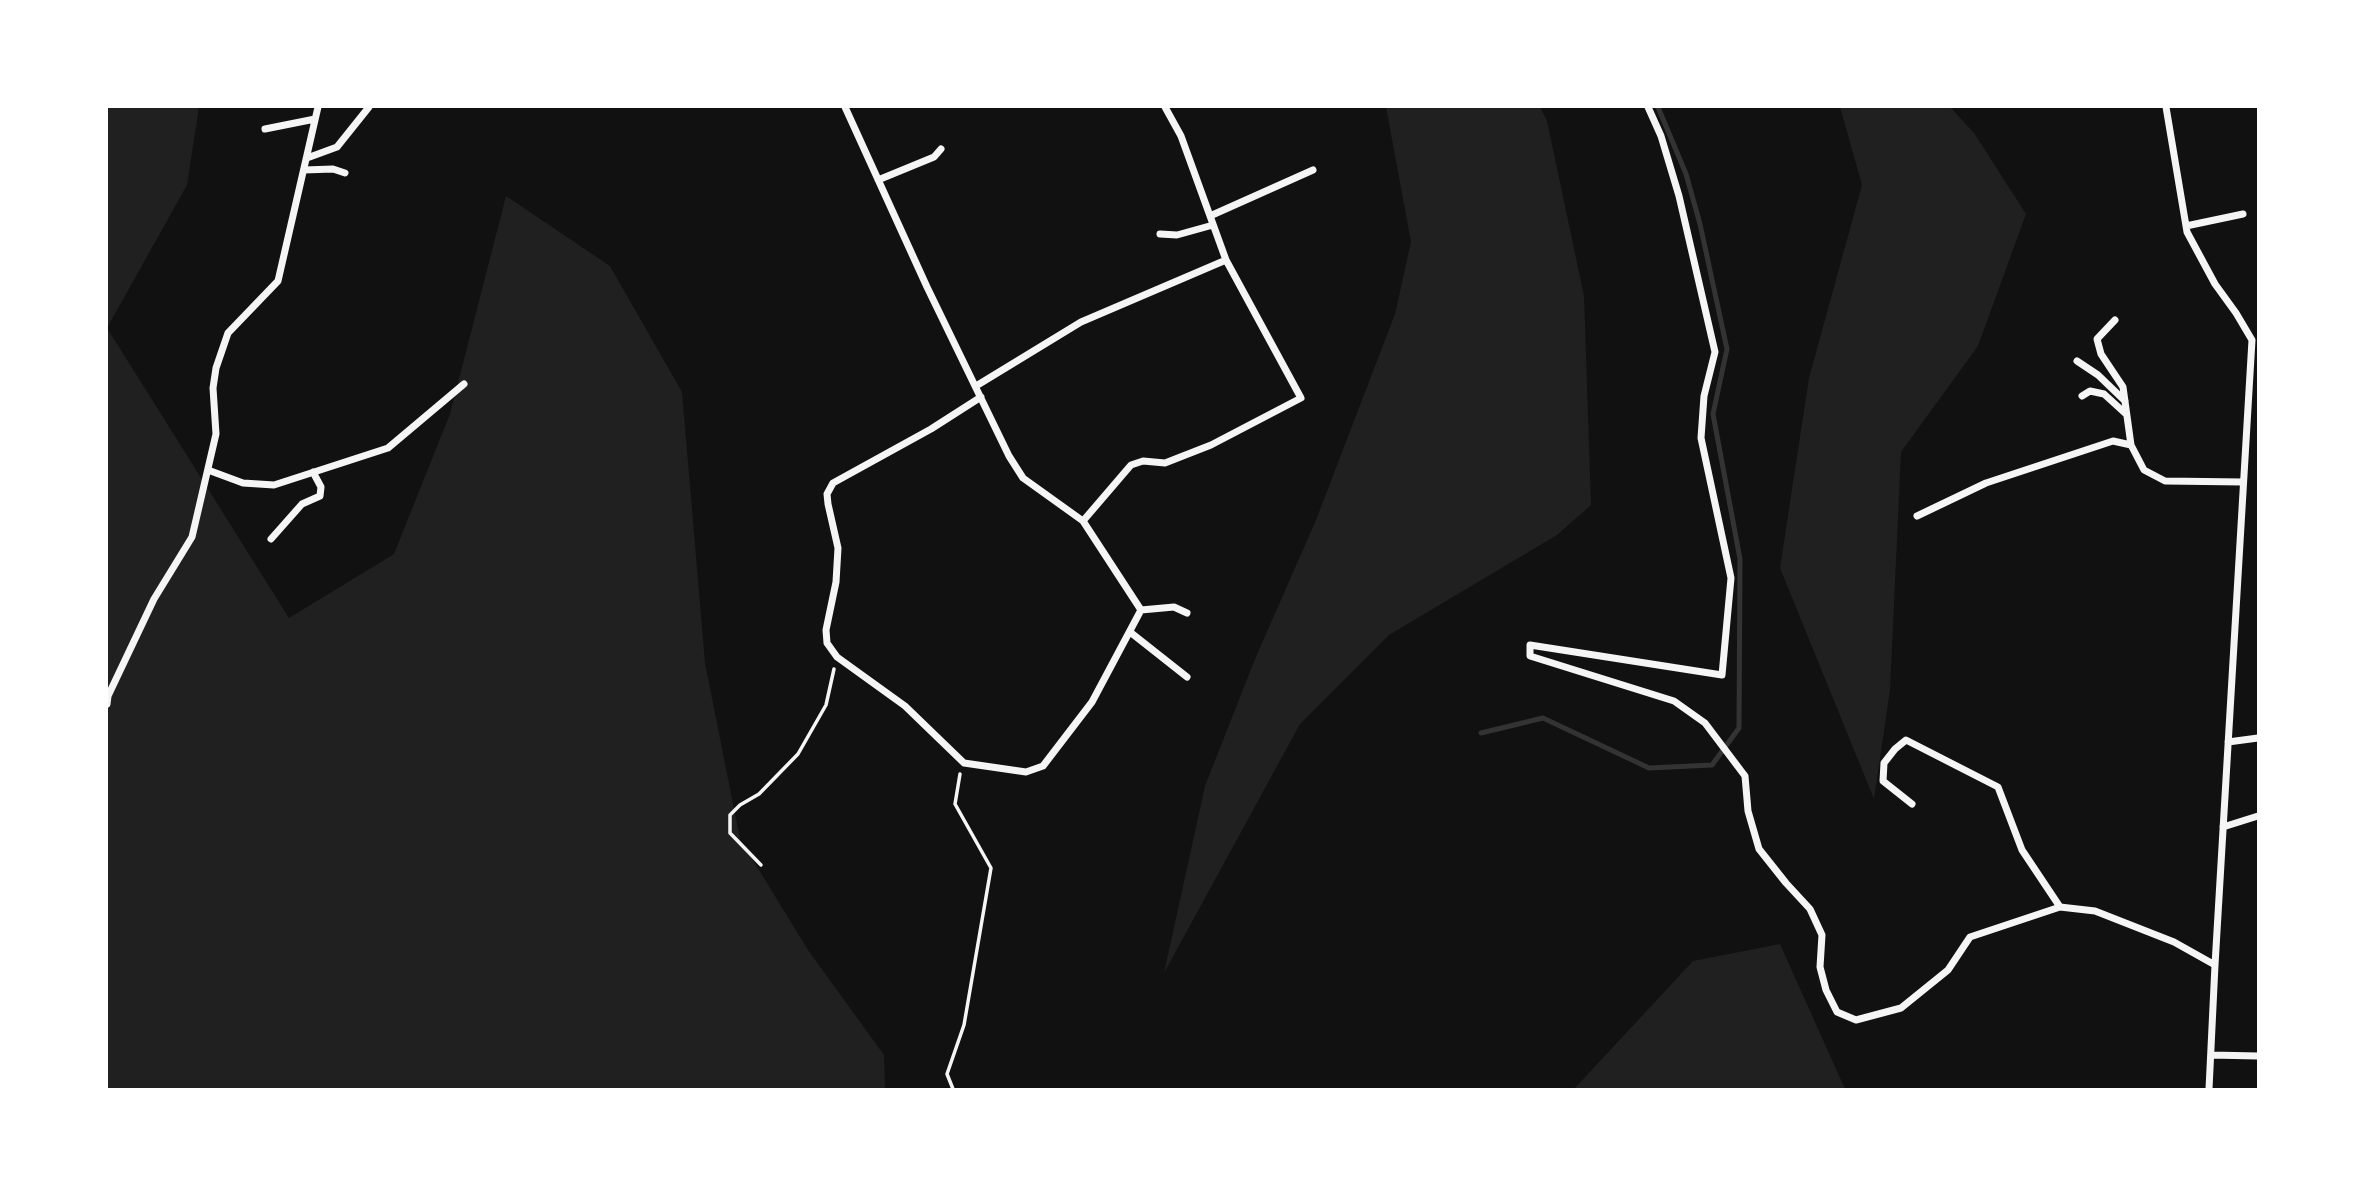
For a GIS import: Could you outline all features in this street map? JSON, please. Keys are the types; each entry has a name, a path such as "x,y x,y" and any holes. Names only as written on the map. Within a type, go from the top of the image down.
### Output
{"street":[{"path":"107,704 108,696 154,599 192,537 216,434 213,388 216,368 228,333 278,281 318,107"},
{"path":"307,158 337,147 369,107"},
{"path":"845,107 1009,456 1023,478 1083,521 1141,610"},
{"path":"1083,521 1131,465 1143,461 1165,463 1199,450 1301,398 1226,260 1181,136 1165,107"},
{"path":"1648,107 1661,135 1679,196 1715,352 1704,397 1701,438 1731,578 1722,675 1530,645 1530,656 1674,701 1705,723 1745,776 1748,811 1759,849 1810,909 1822,935 1820,967 1826,990 1837,1012 1856,1020 1901,1008 1948,970 1970,937 2060,907 2095,911 2174,942 2215,965"},
{"path":"2166,107 2187,232 2215,284 2256,340 2243,482 2209,1089"},
{"path":"265,129 315,119"},
{"path":"878,180 934,157 941,149"},
{"path":"304,170 333,169 345,173"},
{"path":"1210,216 1313,170"},
{"path":"2186,226 2243,214"},
{"path":"1160,234 1177,235 1213,225"},
{"path":"976,386 1081,322 1226,260"},
{"path":"2115,320 2097,338 2101,354 2123,387 2131,444 2144,470 2165,481 2243,482"},
{"path":"2077,361 2098,376 2125,402"},
{"path":"208,470 243,484 274,485 388,448 464,384"},
{"path":"2082,396 2090,391 2104,394 2127,414"},
{"path":"981,397 931,429 833,483 827,494 838,548 836,582 826,630 827,643 837,657 905,706 964,763 1026,772 1043,766 1092,702 1141,610"},
{"path":"1917,516 1986,482 2113,441 2131,444"},
{"path":"271,539 302,504 320,496 321,487 313,472"},
{"path":"1141,610 1174,607 1186,613"},
{"path":"1130,632 1187,677"},
{"path":"2228,742 2258,738"},
{"path":"1912,804 1883,781 1884,763 1906,740 1998,787 2022,850 2060,907"},
{"path":"2223,827 2258,816"},
{"path":"2211,1055 2258,1056"}],"path":[{"path":"761,864 730,833 730,815 740,805 759,794 798,754 826,705 837,657"},
{"path":"953,1089 947,1074 964,1025 991,867 955,804 958,779 964,763"}],"shaded area":[{"path":"107,107 199,107 187,185 107,328"},
{"path":"1386,107 1540,107 1547,121 1584,296 1591,505 1557,535 1389,635 1300,724 1164,973 1205,786 1255,659 1316,520 1395,314 1411,242"},
{"path":"1840,107 1950,107 1974,133 2026,214 1978,346 1901,452 1890,690 1874,799 1780,568 1809,378 1862,185"},
{"path":"506,196 610,266 682,392 705,663 740,839 808,950 884,1055 885,1089 107,1089 107,328 289,618 394,554 450,414"},
{"path":"1780,944 1845,1089 1574,1089 1693,961"}],"waterway":[{"path":"1481,733 1543,718 1649,768 1712,765 1739,728 1740,559 1713,414 1727,349 1700,224 1686,174 1658,107"}]}
